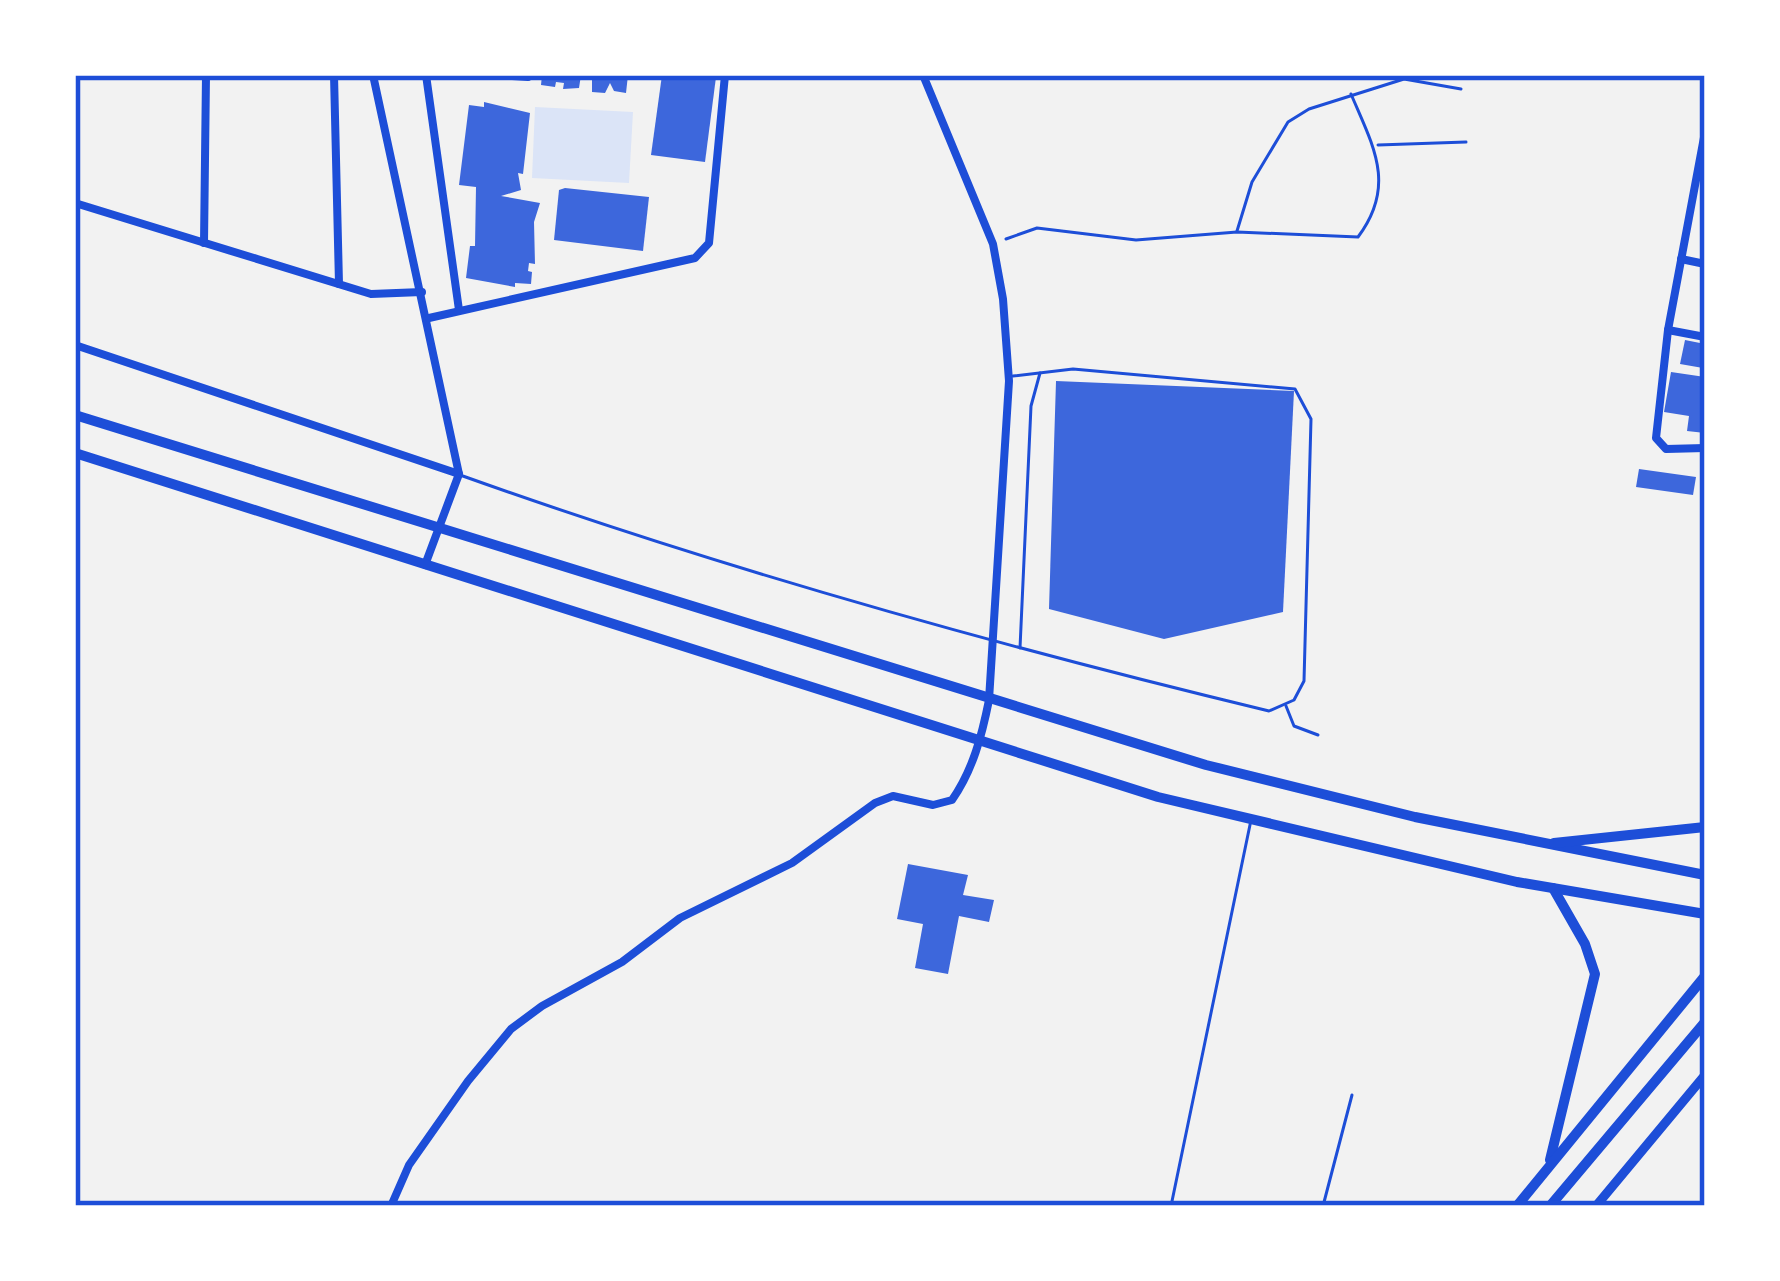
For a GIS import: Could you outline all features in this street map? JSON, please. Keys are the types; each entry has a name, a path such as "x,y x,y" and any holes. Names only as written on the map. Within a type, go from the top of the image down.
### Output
{"main road":[{"path":"75,416 1206,765 1538,844 1705,875"},
{"path":"75,453 1158,797 1553,888 1705,914"},
{"path":"1538,844 1705,827"},
{"path":"1547,1169 1595,974 1586,944 1553,888"},
{"path":"1516,1206 1705,976"},
{"path":"1550,1206 1705,1022"}],"street":[{"path":"204,243 206,75"},
{"path":"334,75 339,284"},
{"path":"373,75 459,474 424,567"},
{"path":"426,75 459,310"},
{"path":"496,75 528,77"},
{"path":"429,318 695,259 709,243 725,75"},
{"path":"391,1206 409,1165 511,1029 622,962 680,918 792,863 875,803 893,796 933,805 952,800 980,741 988,700 1009,377 993,244 923,75"},
{"path":"1705,132 1668,330 1656,438 1666,449 1705,448"},
{"path":"75,202 371,294 422,292"},
{"path":"1681,260 1705,264"},
{"path":"1668,330 1705,337"},
{"path":"75,345 459,474"},
{"path":"1596,1206 1705,1075"}],"lane":[{"path":"1020,648 1031,406 1040,371"},
{"path":"459,474 810,592 1269,711 1294,700 1304,681 1311,419 1295,389 1040,371 1009,377"},
{"path":"1285,704 1294,726 1318,735"},
{"path":"1171,1206 1251,819"},
{"path":"1323,1206 1352,1095"}],"path":[{"path":"1237,232 1252,182 1288,122 1351,94 1404,79 1461,89"},
{"path":"993,244 1037,228 1136,240 1237,232 1358,237 1382,185 1376,145 1351,94"},
{"path":"1376,145 1466,142"}],"shaded area":[{"path":"535,107 633,112 629,183 532,178"}],"building":[{"path":"542,75 581,75 579,88 563,89 564,83 556,82 555,87 541,85"},
{"path":"592,75 628,75 626,93 614,91 610,83 605,93 592,92"},
{"path":"662,75 716,77 705,162 651,155"},
{"path":"484,102 530,113 523,174 518,173 521,190 501,196 540,203 534,222 535,264 529,263 528,271 532,272 531,284 515,283 515,287 466,278 470,246 475,246 476,187 459,185 469,105 484,107"},
{"path":"559,190 649,197 643,251 554,240"},
{"path":"1685,340 1705,344 1703,368 1680,364"},
{"path":"1671,372 1705,377 1705,433 1687,431 1689,416 1664,412"},
{"path":"1056,381 1294,391 1283,612 1164,639 1049,609"},
{"path":"1639,469 1696,477 1693,495 1636,487"},
{"path":"908,864 968,875 963,895 994,900 989,922 959,916 948,974 915,968 923,924 897,919"}]}
